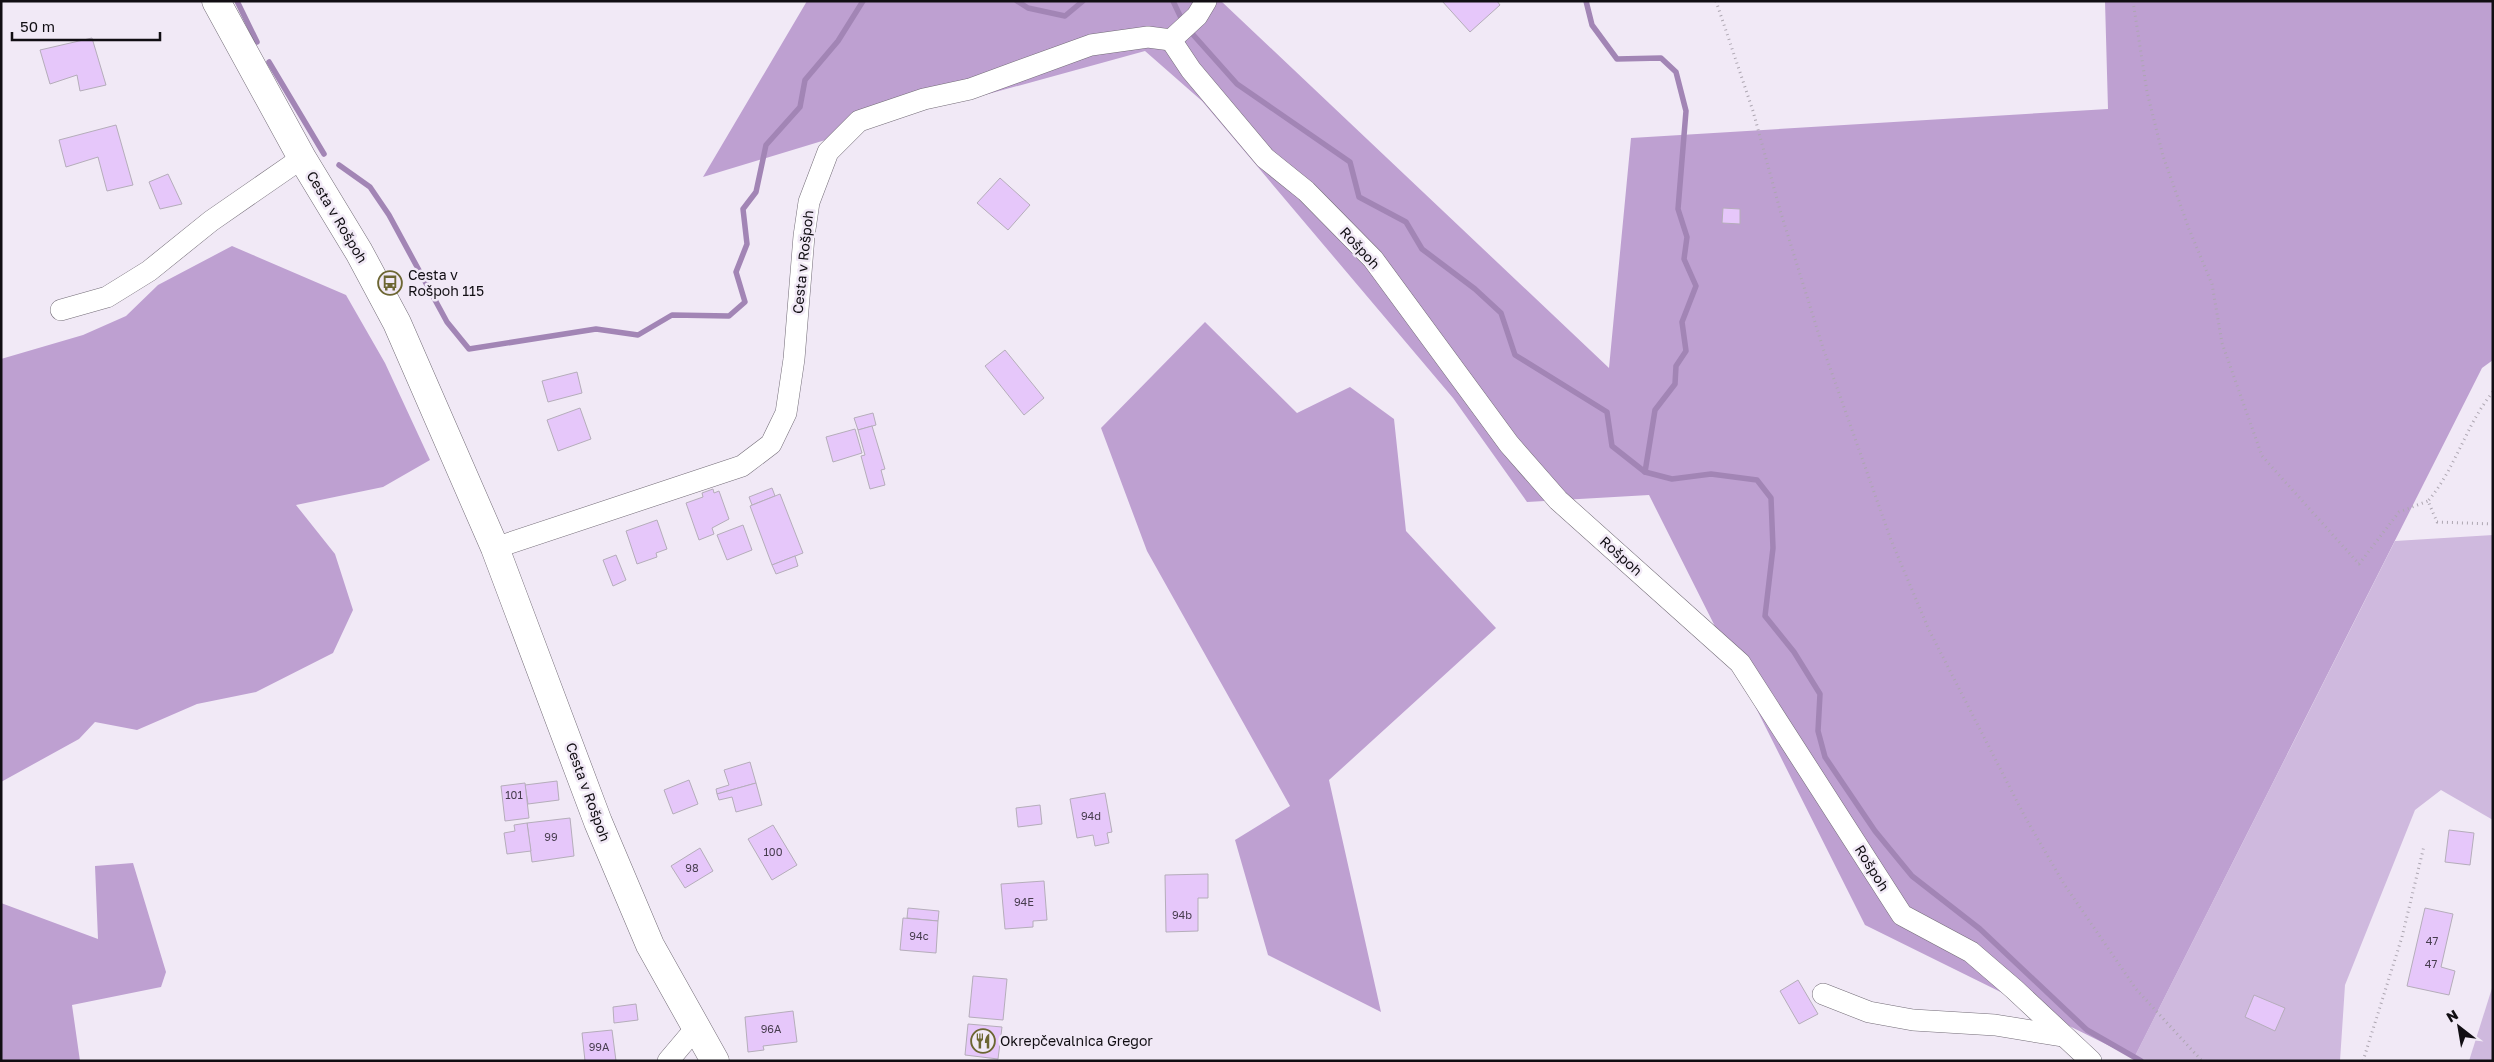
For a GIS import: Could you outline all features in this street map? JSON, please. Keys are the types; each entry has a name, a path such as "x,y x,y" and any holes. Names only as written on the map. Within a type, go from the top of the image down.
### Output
{"street":[{"name":"Cesta v Rošpoh","path":"216,1 302,158 359,252 397,323 495,548 598,822 650,945 695,1029 715,1061"},
{"path":"1176,35 1201,9"},
{"name":"Cesta v Rošpoh","path":"495,548 742,466 771,444 786,413 794,359 804,236 809,202 828,152 859,121 924,99 970,89 1091,45 1148,36 1176,35"},
{"name":"Rošpoh","path":"1176,35 1192,70 1265,158 1306,191 1373,259 1509,444 1558,500 1740,663 1902,915 1971,952 2014,989 2062,1036 2091,1061"},
{"path":"61,310 107,297 149,271 211,221 302,158"},
{"path":"1823,994 1869,1012 1904,1018 1994,1025 2062,1036"},
{"path":"668,1061 695,1029"}],"path":[{"path":"1716,1 1753,111 1780,210 1826,357 1891,540 1929,630 2025,817 2064,884 2136,989 2202,1061"},
{"path":"2133,1 2147,92 2163,156 2188,230 2212,284 2222,343 2262,456 2359,564 2399,512 2428,502 2443,484 2481,408 2493,392"},
{"path":"2428,502 2437,522 2493,524"},
{"path":"2363,1061 2402,937 2424,846"}],"shaded area":[{"path":"807,1 1221,1 1609,368 1631,138 2108,109 2105,1 2493,1 2493,360 2482,368 2134,1058 1865,925 1649,495 1527,502 1453,398 1202,101 1145,51 970,99 924,106 832,138 703,177"},
{"path":"232,246 346,295 385,363 430,460 383,487 296,505 335,554 353,610 333,653 256,692 197,704 137,730 95,722 79,739 1,782 1,359 83,335 126,316 158,285"},
{"path":"1205,322 1297,413 1350,387 1394,419 1406,531 1496,628 1329,780 1381,1012 1268,955 1235,840 1290,806 1147,551 1101,428"},
{"path":"2493,535 2493,820 2441,790 2415,810 2345,985 2340,1061 2139,1061 2134,1058 2395,541"},
{"path":"133,863 166,972 161,987 72,1005 80,1061 1,1061 1,903 98,939 95,866"},
{"path":"2493,985 2493,1061 2469,1061"}],"building":[{"path":"1442,1 1497,1 1500,5 1470,32"},
{"path":"92,38 106,85 80,91 77,75 50,84 40,50"},
{"path":"116,125 133,185 107,191 98,157 66,167 59,140"},
{"path":"168,174 182,204 160,209 149,182"},
{"path":"1000,178 1030,205 1008,230 977,203"},
{"path":"1723,208 1740,209 1740,224 1722,223"},
{"path":"1005,350 1044,398 1024,415 985,366"},
{"path":"577,372 582,393 548,402 542,381"},
{"path":"580,408 591,439 558,451 547,420"},
{"path":"873,413 876,425 858,430 854,418"},
{"path":"872,426 885,469 881,470 885,485 870,489 861,456 865,455 858,430"},
{"path":"855,429 862,453 833,462 826,437"},
{"path":"772,488 775,496 752,505 749,497"},
{"path":"713,489 714,493 719,491 729,519 712,528 714,534 699,540 686,503 703,497 702,493"},
{"path":"780,494 803,553 772,565 750,506"},
{"path":"657,520 667,549 656,553 657,557 637,564 626,531"},
{"path":"743,525 752,550 727,560 717,535"},
{"path":"616,555 626,580 613,586 603,560"},
{"path":"795,556 798,566 776,574 772,565"},
{"path":"750,762 756,783 717,794 716,789 729,785 724,770"},
{"path":"689,780 698,804 673,814 664,790"},
{"path":"557,781 559,800 528,804 525,785"},
{"path":"525,783 529,818 505,821 501,786"},
{"path":"756,783 762,805 736,812 732,797 719,800 717,794"},
{"path":"1105,793 1112,832 1107,833 1109,843 1095,846 1093,835 1077,838 1070,799"},
{"path":"1040,805 1042,824 1018,827 1016,808"},
{"path":"570,818 574,856 532,862 527,823"},
{"path":"527,823 531,851 507,854 504,833 515,831 514,825"},
{"path":"773,825 797,865 772,880 748,839"},
{"path":"2449,830 2474,833 2470,865 2445,862"},
{"path":"700,848 713,871 685,888 671,866"},
{"path":"1208,874 1208,898 1198,898 1198,931 1166,932 1165,875"},
{"path":"1044,881 1047,920 1033,921 1033,927 1005,929 1001,884"},
{"path":"908,908 939,911 938,921 907,918"},
{"path":"2425,908 2453,914 2441,967 2455,971 2449,995 2407,986"},
{"path":"903,918 938,921 936,953 900,950"},
{"path":"973,976 1007,979 1003,1020 969,1017"},
{"path":"1798,980 1818,1014 1799,1024 1780,991"},
{"path":"2254,995 2285,1008 2275,1031 2245,1017"},
{"path":"636,1004 638,1020 614,1023 613,1007"},
{"path":"793,1011 797,1042 763,1046 764,1050 748,1052 745,1017"},
{"name":"Okrepčevalnica Gregor","path":"968,1024 1002,1027 998,1059 965,1055"},
{"path":"612,1030 616,1061 585,1061 582,1033"}],"waterway":[{"path":"237,1 257,42"},
{"path":"339,165 370,187 389,215 447,322 469,349 596,329 638,335 672,315 729,316 745,302 736,272 747,244 743,209 756,192 766,145 800,107 805,80 838,41 863,1"},
{"path":"1017,1 1028,8 1065,16 1083,1"},
{"path":"1173,1 1183,22"},
{"path":"1586,1 1592,25 1617,59 1661,58 1676,72 1686,111 1678,209 1687,237 1684,259 1696,286 1682,322 1686,351 1676,366 1675,384 1655,410 1645,472"},
{"path":"1188,29 1237,84 1350,162 1359,197 1406,222 1422,249 1475,289 1501,313 1515,355 1607,412 1612,446 1645,472 1672,479 1711,474 1757,480 1771,498 1773,548 1765,616 1794,652 1820,694 1818,731 1825,757 1875,831 1912,876 1980,929 2087,1030 2141,1061"},
{"path":"269,62 324,154"}],"place":[{"name":"Cesta v Rošpoh 115","path":"390,283"},
{"name":"Okrepčevalnica Gregor","path":"983,1041"}]}
